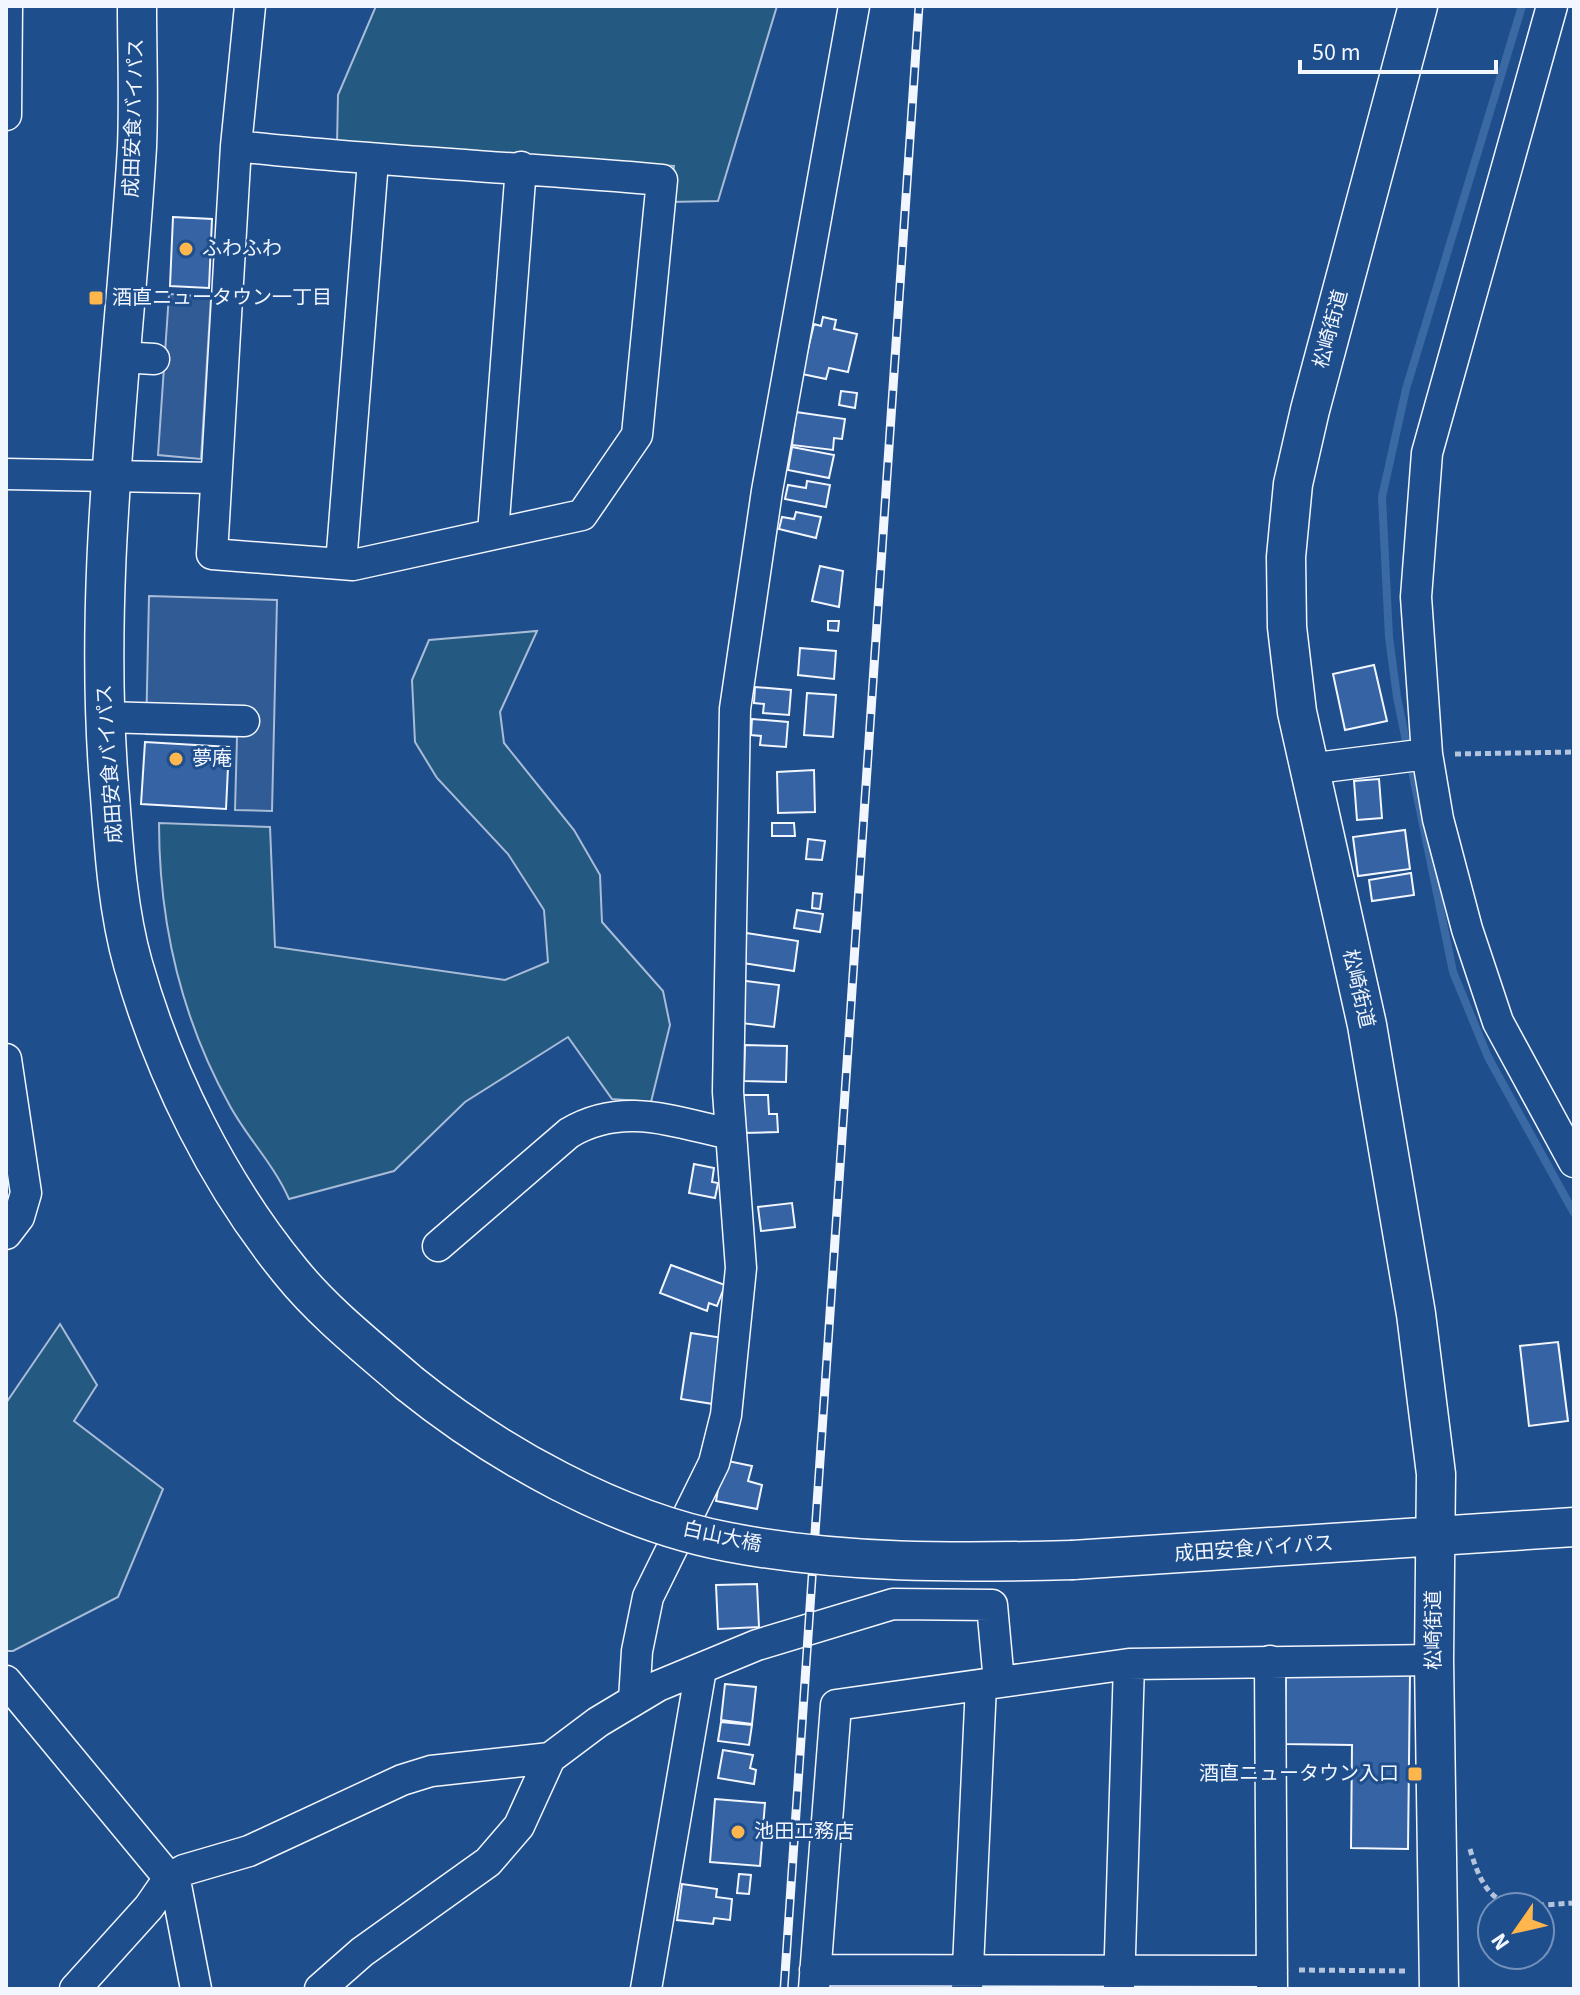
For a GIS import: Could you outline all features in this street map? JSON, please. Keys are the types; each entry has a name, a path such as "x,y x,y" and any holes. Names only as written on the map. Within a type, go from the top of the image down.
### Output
{"main road":[{"name":"成田安食バイパス","path":"137,6 137,358 111,474 103,717 114,843 133,962 187,1106 253,1218 291,1273 324,1308 409,1383"},
{"name":"松崎街道","path":"1418,6 1293,484 1286,557 1287,627 1308,769 1367,1025 1416,1314 1436,1474 1428,1980"},
{"name":"白山大橋","path":"409,1383 459,1423 555,1479 655,1521 726,1542 829,1556 924,1563 1073,1560"},
{"name":"成田安食バイパス","path":"1073,1560 1574,1527"}],"street":[{"path":"7,6 7,101"},
{"path":"236,146 373,161 521,167 662,180 637,435 582,515 353,565 212,554 214,478 236,146 250,6"},
{"path":"634,1700 637,1651 648,1597 714,1463 726,1415 741,1268 728,1092 732,831 739,666 854,6"},
{"path":"1552,6 1427,453 1416,597 1413,755 1438,819 1467,929 1498,1022 1574,1162"},
{"path":"341,564 373,161"},
{"path":"493,533 521,167"},
{"path":"6,474 214,478"},
{"path":"103,717 244,721"},
{"path":"1308,769 1413,755"},
{"path":"6,1059 26,1193 19,1217 6,1234"},
{"path":"438,1246 569,1133 592,1120 631,1114 731,1134"},
{"path":"75,1989 149,1907 171,1877 249,1851 402,1780 431,1771 550,1758 634,1700 701,1669 757,1645 893,1604 992,1605 990,1683 968,1978"},
{"path":"1270,1661 1272,1980 815,1980 836,1705 1129,1664 1270,1661 1434,1660"},
{"path":"1119,1979 1129,1664"},
{"path":"646,1989 701,1669"},
{"path":"6,1681 171,1877 196,1989"},
{"path":"320,1989 362,1952 488,1862 519,1826 550,1758"}],"path":[{"path":"1413,755 1574,752"},
{"path":"1469,1844 1480,1883 1493,1896 1516,1906 1574,1903"},
{"path":"1272,1980 1428,1980"}],"shaded area":[{"path":"376,6 777,6 718,201 669,202 674,166 337,145 338,95"},
{"path":"169,294 211,297 201,459 158,455"},
{"path":"149,596 277,600 272,811 235,810 237,737 146,734"},
{"path":"537,631 500,712 504,743 574,830 600,875 602,922 663,991 670,1025 651,1102 612,1099 568,1037 465,1102 394,1171 289,1199 276,1174 230,1106 198,1039 186,1005 176,970 163,898 159,823 270,827 275,947 505,980 548,962 544,910 508,854 437,778 415,742 412,680 429,640"},
{"path":"60,1324 97,1385 74,1421 163,1489 118,1597 13,1651 6,1651 6,1403"}],"building":[{"path":"173,217 212,219 209,288 170,286"},
{"path":"823,317 836,320 834,329 857,334 848,372 829,368 826,379 802,374 814,324 821,326"},
{"path":"841,391 857,393 855,408 839,405"},
{"path":"796,412 845,419 842,439 834,438 833,450 792,445"},
{"path":"792,447 834,455 829,478 788,470"},
{"path":"807,481 830,485 826,507 785,499 788,485 806,488"},
{"path":"796,512 821,517 816,538 779,529 782,517 794,519"},
{"path":"820,566 843,571 839,607 812,601"},
{"path":"828,621 839,621 838,631 828,630"},
{"path":"800,648 836,651 834,679 798,675"},
{"path":"1374,665 1387,721 1345,730 1333,674"},
{"path":"755,687 791,690 789,715 763,713 764,704 754,703"},
{"path":"807,693 836,695 833,737 804,735"},
{"path":"752,719 788,722 786,747 760,745 761,736 751,735"},
{"path":"145,742 229,747 226,809 141,804"},
{"path":"814,770 815,812 778,813 777,772"},
{"path":"1379,779 1382,818 1357,820 1354,781"},
{"path":"772,823 794,823 795,836 772,836"},
{"path":"1405,830 1410,869 1358,876 1353,837"},
{"path":"808,839 825,841 822,860 806,859"},
{"path":"1411,873 1414,895 1372,901 1369,880"},
{"path":"813,893 822,894 820,909 812,908"},
{"path":"797,910 823,914 820,932 794,928"},
{"path":"740,932 798,941 794,971 736,962"},
{"path":"738,980 779,985 774,1027 733,1022"},
{"path":"745,1045 787,1046 786,1082 744,1081"},
{"path":"742,1095 768,1095 769,1114 777,1114 778,1132 743,1133"},
{"path":"694,1164 714,1168 712,1182 718,1183 715,1198 689,1193"},
{"path":"792,1203 795,1227 761,1231 758,1207"},
{"path":"671,1265 725,1285 717,1306 709,1303 707,1311 660,1293"},
{"path":"691,1333 723,1338 713,1404 681,1399"},
{"path":"1558,1342 1568,1421 1529,1426 1520,1346"},
{"path":"723,1460 752,1466 748,1481 762,1485 757,1509 716,1501"},
{"path":"757,1584 759,1627 718,1629 716,1585"},
{"path":"1286,1671 1410,1673 1408,1849 1351,1848 1352,1745 1285,1744"},
{"path":"725,1684 756,1687 752,1724 721,1720"},
{"path":"721,1722 752,1725 749,1745 718,1741"},
{"path":"723,1750 753,1755 750,1768 756,1770 754,1784 718,1778"},
{"name":"池田工務店","path":"715,1799 765,1803 760,1866 710,1862"},
{"path":"739,1874 751,1875 749,1894 737,1893"},
{"path":"682,1884 717,1889 716,1897 732,1899 730,1920 714,1918 713,1924 677,1920"}],"waterway":[{"path":"1522,6 1406,389 1382,497 1389,637 1397,697 1453,972 1488,1057 1574,1213"}],"railway":[{"path":"784,1989 919,6"}],"place":[{"name":"ふわふわ","path":"186,249"},
{"name":"酒直ニュータウン一丁目","path":"96,298"},
{"name":"夢庵","path":"176,759"},
{"name":"酒直ニュータウン入口","path":"1415,1774"},
{"name":"池田工務店","path":"738,1832"}]}
